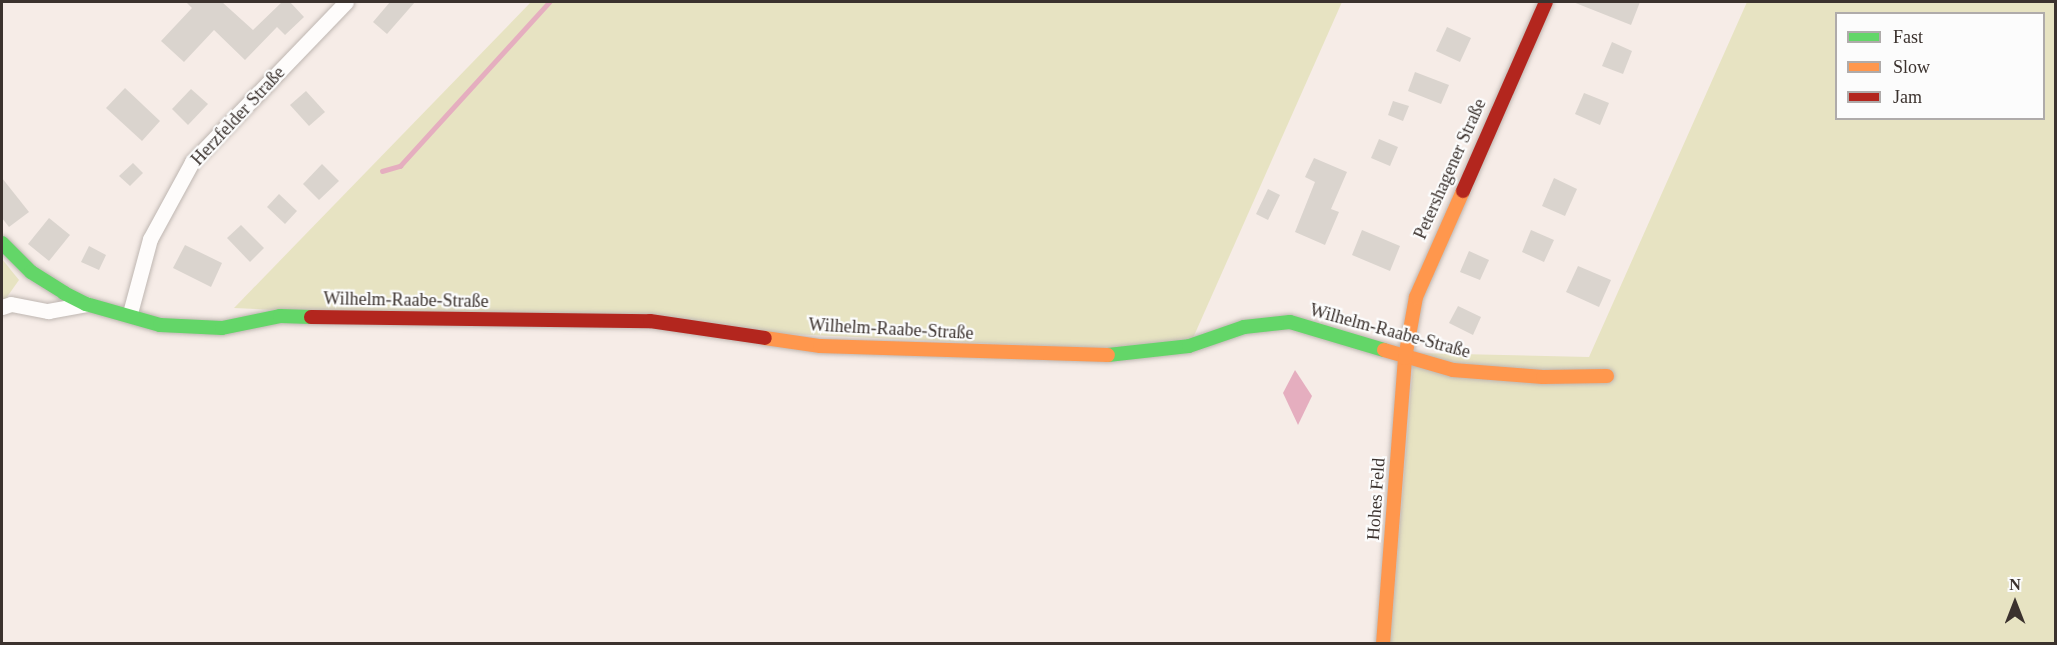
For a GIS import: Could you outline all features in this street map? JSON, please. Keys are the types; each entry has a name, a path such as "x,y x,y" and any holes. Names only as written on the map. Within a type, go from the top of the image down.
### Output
{"street":[{"name":"Herzfelder Straße","path":"130,313 150,239 192,162 346,2"},
{"name":"Petershagener Straße","path":"1405,358 1416,297 1431,256 1546,2"},
{"name":"Wilhelm-Raabe-Straße","path":"2,243 31,272 86,304 130,313 160,325 222,328 280,316 543,321 598,319 721,330 820,346 1029,355 1133,355 1189,346 1244,327 1290,322 1405,358 1478,373 1543,378 1607,376"},
{"path":"2,307 11,304 48,311 86,304"},
{"name":"Hohes Feld","path":"1383,644 1405,358"}],"shaded area":[{"path":"531,2 1342,2 1193,338 1133,350 234,308"},
{"path":"1747,2 2055,2 2055,643 1390,644 1414,353 1589,357"},
{"path":"2,259 19,280 2,304"},
{"path":"1295,370 1312,396 1298,425 1283,393"}],"building":[{"path":"186,2 222,2 253,30 282,2 290,2 304,17 285,35 277,27 245,60 214,30 184,62 161,41 192,8"},
{"path":"390,2 415,2 387,34 373,22"},
{"path":"1573,2 1640,2 1631,25"},
{"path":"1447,27 1471,38 1460,62 1436,51"},
{"path":"1612,42 1632,51 1623,74 1602,66"},
{"path":"1415,72 1449,85 1441,104 1408,91"},
{"path":"125,88 160,121 142,141 106,108"},
{"path":"191,89 208,104 188,125 172,109"},
{"path":"306,91 325,112 309,126 290,105"},
{"path":"1584,93 1609,103 1600,125 1575,114"},
{"path":"1393,101 1409,106 1403,121 1388,115"},
{"path":"1379,139 1398,147 1390,166 1371,158"},
{"path":"1314,158 1347,172 1331,209 1339,212 1325,245 1295,232 1315,182 1305,177"},
{"path":"133,163 143,173 130,186 119,176"},
{"path":"322,164 339,181 319,200 303,184"},
{"path":"2,178 29,212 9,227 2,218"},
{"path":"1554,178 1577,189 1565,216 1542,206"},
{"path":"1268,189 1280,195 1268,220 1256,214"},
{"path":"279,194 297,211 285,224 267,207"},
{"path":"49,218 70,235 49,261 28,244"},
{"path":"241,225 264,248 250,262 227,238"},
{"path":"1362,230 1400,246 1390,271 1352,255"},
{"path":"1531,230 1554,240 1544,262 1522,252"},
{"path":"185,245 222,263 211,287 173,268"},
{"path":"89,246 106,255 99,270 81,262"},
{"path":"1469,251 1489,260 1480,280 1460,272"},
{"path":"1578,266 1611,280 1599,307 1566,292"},
{"path":"1458,306 1481,317 1473,335 1449,323"}],"waterway":[{"path":"382,171 400,166 549,2"}],"traffic: fast":[{"path":"2,243 31,272 64,293 86,304 160,325 222,328 280,316 311,317"},
{"path":"1108,355 1189,346 1244,327 1290,322 1384,350"}],"traffic: slow":[{"path":"1383,644 1405,358 1416,297 1463,191"},
{"path":"765,338 820,346 1108,355"},
{"path":"1384,350 1453,370 1543,377 1607,376"}],"traffic: jam":[{"path":"1463,191 1546,2"},
{"path":"311,317 650,321 765,338"}]}
